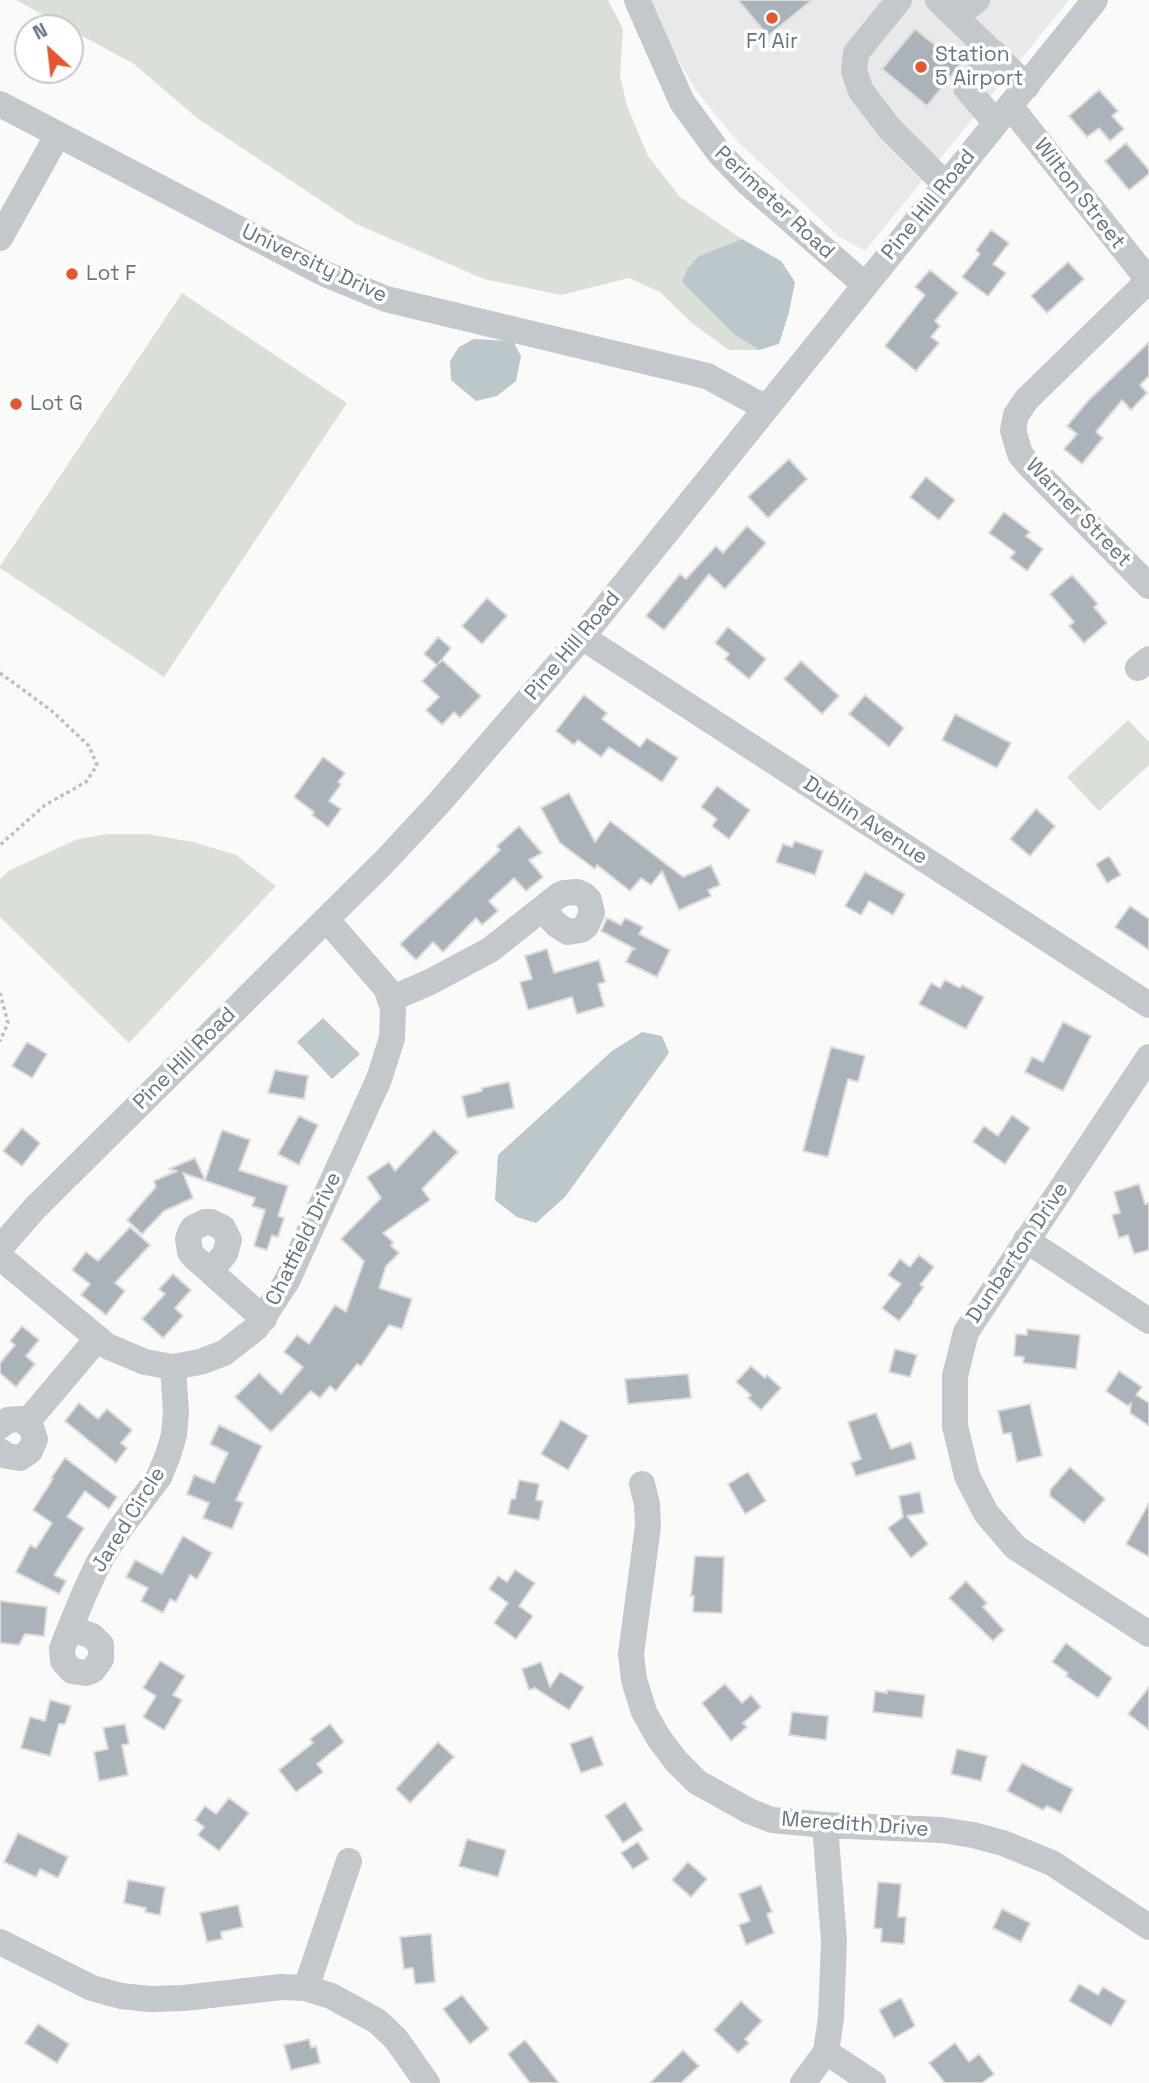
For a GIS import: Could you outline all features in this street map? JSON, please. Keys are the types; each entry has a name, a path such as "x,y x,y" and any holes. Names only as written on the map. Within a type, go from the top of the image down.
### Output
{"street":[{"name":"Perimeter Road","path":"637,0 682,102 720,154 748,183 865,285"},
{"path":"899,0 856,53 854,71 861,91 890,129 946,185"},
{"path":"947,9 977,0"},
{"name":"Pine Hill Road","path":"0,1248 35,1208 327,920 438,804 582,637 1095,0"},
{"path":"947,9 994,53 1011,105"},
{"path":"994,53 966,88 1011,105"},
{"name":"University Drive","path":"0,104 325,274 386,299 708,376 766,408"},
{"name":"Wilton Street","path":"1011,105 1149,281"},
{"path":"0,238 57,136"},
{"name":"Warner Street","path":"1149,281 1026,400 1016,415 1013,430 1020,454 1029,465 1149,586"},
{"name":"Dublin Avenue","path":"582,637 1149,1005"},
{"path":"327,920 376,975 391,999 430,982 489,950 542,909"},
{"name":"Chatfield Drive","path":"0,1257 98,1338 131,1357 159,1366 173,1367 187,1366 224,1353 247,1337 264,1319 287,1281 379,1079 392,1038 394,1022 391,999"},
{"name":"Dunbarton Drive","path":"1149,1057 966,1332 955,1376 954,1426 967,1476 986,1513 1015,1546 1149,1634"},
{"path":"1026,1240 1149,1321"},
{"path":"210,1271 264,1319"},
{"path":"27,1422 98,1338"},
{"name":"Jared Circle","path":"70,1628 108,1546 159,1477 168,1455 174,1435 176,1412 173,1367"},
{"path":"0,1426 14,1419 27,1422 35,1439 30,1451 19,1458 0,1451"},
{"name":"Meredith Drive","path":"642,1484 647,1504 648,1526 631,1654 634,1680 644,1712 664,1745 697,1782 749,1811 772,1820 941,1830 1003,1843 1052,1864 1149,1927"},
{"path":"803,2083 826,2052 831,2018 834,1941 825,1825"},
{"path":"306,1988 349,1861"},
{"path":"0,1942 92,1988 121,1996 184,1998 257,1988 306,1988 331,1996 377,2021 396,2039 427,2083"},
{"path":"826,2052 873,2083"}],"path":[{"path":"0,673 52,711 89,746 97,765 86,782 45,805 0,845"},
{"path":"0,993 8,1023 0,1041"}],"shaded area":[{"path":"16,0 608,0 623,29 620,75 627,106 648,156 680,197 742,239 699,256 682,282 735,335 759,350 729,350 693,324 660,292 629,278 561,295 484,279 356,224 197,118 134,64 84,37 84,14 42,14"},
{"path":"651,0 1069,0 865,251 838,236 737,141 697,92 664,35"},
{"path":"742,239 781,261 795,282 779,344 759,350 735,335 682,282 688,268 699,256"},
{"path":"182,293 347,403 164,677 0,566"},
{"path":"474,339 513,341 521,356 516,381 497,396 476,401 451,380 450,361 459,347"},
{"path":"1128,720 1149,742 1149,765 1099,811 1067,777"},
{"path":"108,834 147,834 193,842 236,855 276,886 129,1043 0,917 0,879 10,870 78,839"},
{"path":"323,1018 360,1054 332,1079 297,1042"},
{"path":"642,1032 662,1036 669,1053 565,1197 536,1223 517,1217 495,1200 498,1155 612,1051"}],"building":[{"name":"F1 Air","path":"738,0 812,0 768,36"},
{"name":"Station 5 Airport","path":"915,29 960,65 927,106 882,69"},
{"path":"1099,90 1118,111 1112,116 1124,129 1110,141 1099,128 1087,137 1069,116"},
{"path":"1126,143 1149,170 1149,174 1129,190 1105,161"},
{"path":"991,230 1009,243 993,264 1006,273 988,296 962,277 980,254 976,250"},
{"path":"1068,262 1084,279 1047,313 1031,296"},
{"path":"930,270 958,293 935,321 940,326 931,337 939,343 916,371 885,346 925,295 915,287"},
{"path":"1149,342 1149,376 1140,385 1147,393 1131,410 1122,400 1096,432 1103,438 1082,464 1064,449 1077,434 1067,426 1088,401"},
{"path":"789,459 807,479 768,518 748,497"},
{"path":"926,477 955,500 939,520 910,497"},
{"path":"1004,512 1030,532 1026,536 1043,549 1027,571 1010,558 1015,552 989,533"},
{"path":"747,526 766,543 725,589 709,574 664,630 646,616 680,574 686,579 716,546 723,553"},
{"path":"1072,575 1098,604 1094,607 1107,623 1084,643 1069,626 1074,622 1050,594"},
{"path":"487,598 507,616 482,644 462,626"},
{"path":"728,627 766,659 749,679 725,659 729,654 715,643"},
{"path":"438,637 451,648 439,663 442,660 481,696 460,718 454,712 442,725 426,710 439,697 422,681 437,665 424,654"},
{"path":"801,661 839,696 822,714 784,679"},
{"path":"584,695 607,713 602,719 640,747 647,738 678,758 662,782 609,747 601,757 578,740 574,745 556,731"},
{"path":"865,695 904,728 889,747 849,714"},
{"path":"955,714 1011,743 997,768 942,740"},
{"path":"323,757 345,773 329,801 341,809 328,827 294,797"},
{"path":"717,786 750,810 729,839 712,826 717,819 701,807"},
{"path":"569,793 595,842 610,821 683,877 711,865 720,885 708,890 711,896 679,910 662,871 651,885 641,878 630,891 597,865 595,869 560,843 541,808"},
{"path":"1036,809 1055,826 1030,856 1010,839"},
{"path":"519,826 542,853 529,860 543,877 526,891 514,878 489,901 498,911 482,925 476,918 443,952 433,942 416,960 400,944 500,850 497,846"},
{"path":"795,841 823,851 815,875 776,862 783,844 792,847"},
{"path":"1109,856 1121,875 1107,883 1096,864"},
{"path":"865,872 905,894 893,915 869,901 861,915 845,906"},
{"path":"1130,906 1149,919 1149,950 1115,927"},
{"path":"607,918 621,925 625,918 643,927 639,934 670,950 657,977 626,962 635,949 601,931"},
{"path":"547,949 554,973 599,960 605,982 598,984 604,1006 577,1014 572,997 528,1010 520,982 532,979 525,956"},
{"path":"945,980 960,988 962,985 984,997 966,1029 919,1004 931,983 940,988"},
{"path":"1063,1022 1091,1036 1063,1091 1025,1072 1032,1057 1043,1062"},
{"path":"27,1042 47,1054 32,1078 12,1066"},
{"path":"831,1047 865,1056 858,1082 848,1079 828,1157 803,1151"},
{"path":"275,1070 308,1076 304,1099 268,1093"},
{"path":"509,1082 514,1108 467,1118 462,1096"},
{"path":"1012,1115 1030,1128 1005,1164 973,1142 984,1126 998,1136"},
{"path":"299,1116 318,1125 299,1165 278,1154"},
{"path":"22,1128 40,1143 22,1166 3,1151"},
{"path":"222,1130 250,1140 239,1170 288,1186 278,1216 284,1218 278,1237 272,1235 267,1250 254,1246 265,1210 252,1206 255,1198 183,1173 193,1198 164,1211 142,1234 127,1220 156,1187 154,1181 177,1171 169,1169 195,1158 205,1180"},
{"path":"434,1130 458,1152 422,1189 430,1200 383,1233 393,1242 391,1246 399,1253 386,1266 379,1288 412,1299 402,1329 389,1325 361,1366 357,1364 336,1391 330,1386 320,1398 311,1391 271,1432 235,1397 259,1373 281,1394 303,1367 284,1352 297,1335 309,1344 335,1305 346,1312 364,1261 341,1239 381,1198 367,1177 389,1162 395,1171"},
{"path":"1139,1184 1145,1204 1149,1203 1149,1250 1134,1254 1128,1235 1119,1238 1112,1215 1120,1213 1114,1192"},
{"path":"130,1227 150,1245 115,1283 125,1291 106,1315 81,1295 90,1284 72,1270 86,1252 98,1261"},
{"path":"919,1255 934,1267 920,1285 924,1287 899,1321 882,1308 901,1284 888,1275 900,1259 910,1267"},
{"path":"173,1274 191,1290 175,1308 183,1316 163,1338 142,1319 165,1294 159,1289"},
{"path":"22,1326 39,1340 26,1356 35,1364 16,1387 0,1373 0,1363 15,1345 10,1341"},
{"path":"1027,1329 1080,1335 1076,1369 1023,1363 1024,1357 1014,1356 1016,1334 1027,1335"},
{"path":"895,1349 917,1355 910,1377 889,1372"},
{"path":"751,1366 765,1378 767,1375 781,1388 761,1410 748,1398 751,1395 736,1382"},
{"path":"1119,1371 1142,1387 1136,1395 1149,1403 1149,1426 1130,1413 1131,1403 1128,1406 1106,1391"},
{"path":"688,1374 691,1398 628,1404 625,1379"},
{"path":"79,1403 98,1419 107,1409 132,1430 121,1443 127,1448 116,1463 65,1421"},
{"path":"1030,1404 1042,1456 1017,1462 1011,1433 1003,1434 998,1411"},
{"path":"876,1413 891,1449 911,1442 916,1459 856,1476 851,1463 861,1459 848,1422"},
{"path":"561,1420 588,1436 568,1470 541,1454"},
{"path":"219,1425 262,1446 236,1500 243,1503 232,1529 203,1518 209,1503 187,1494 194,1475 214,1483 228,1453 210,1444"},
{"path":"65,1458 117,1497 109,1509 85,1491 67,1517 84,1528 54,1575 66,1581 59,1594 16,1572 30,1545 36,1548 52,1523 33,1510"},
{"path":"1070,1467 1105,1499 1084,1523 1050,1496 1050,1490"},
{"path":"748,1472 766,1501 745,1514 728,1484"},
{"path":"519,1480 539,1484 536,1500 543,1501 539,1520 508,1514"},
{"path":"920,1492 924,1513 907,1516 928,1544 911,1558 888,1528 903,1517 899,1496"},
{"path":"1149,1503 1149,1557 1126,1544"},
{"path":"183,1536 212,1553 197,1579 190,1575 176,1602 170,1599 163,1613 141,1601 148,1588 126,1577 135,1560 162,1574"},
{"path":"695,1556 724,1557 722,1613 693,1612 694,1596 691,1596"},
{"path":"515,1570 535,1583 519,1606 533,1616 516,1639 494,1623 508,1603 489,1589 498,1576 507,1582"},
{"path":"966,1581 987,1603 983,1607 1004,1630 993,1641 949,1598"},
{"path":"0,1601 47,1607 44,1636 25,1634 19,1645 0,1643"},
{"path":"1066,1643 1112,1678 1098,1698 1066,1676 1068,1673 1052,1662"},
{"path":"160,1661 185,1676 173,1695 182,1700 164,1730 143,1717 156,1696 143,1688"},
{"path":"541,1662 550,1687 560,1672 584,1687 569,1710 535,1688 529,1690 522,1669"},
{"path":"725,1684 742,1703 751,1695 761,1707 743,1723 747,1727 731,1741 702,1703"},
{"path":"1149,1687 1149,1730 1128,1714"},
{"path":"887,1690 925,1695 922,1718 873,1712 875,1691 887,1693"},
{"path":"50,1700 71,1706 65,1724 59,1724 50,1756 21,1748 30,1717 45,1721"},
{"path":"792,1712 828,1716 826,1740 789,1735"},
{"path":"125,1724 129,1744 122,1745 128,1775 99,1781 94,1752 108,1749 103,1728"},
{"path":"330,1724 344,1742 317,1764 323,1772 296,1792 279,1770 313,1743 310,1739"},
{"path":"592,1736 603,1765 581,1773 570,1744"},
{"path":"438,1742 454,1757 410,1803 396,1789"},
{"path":"957,1749 987,1756 981,1781 951,1774"},
{"path":"1022,1763 1073,1789 1061,1813 1047,1806 1043,1810 1007,1791"},
{"path":"229,1798 249,1813 219,1851 198,1835 204,1827 195,1820 205,1806 216,1814"},
{"path":"625,1802 643,1830 623,1843 605,1816"},
{"path":"18,1833 68,1857 58,1878 40,1869 36,1877 4,1862"},
{"path":"467,1839 506,1850 498,1877 459,1866"},
{"path":"638,1842 649,1859 633,1869 621,1853"},
{"path":"688,1862 707,1879 691,1897 672,1880"},
{"path":"128,1880 165,1887 160,1915 145,1912 146,1908 124,1903"},
{"path":"878,1882 901,1884 898,1917 906,1917 904,1944 881,1942 882,1929 874,1928"},
{"path":"761,1885 772,1912 767,1914 774,1933 746,1945 739,1925 750,1921 739,1894"},
{"path":"238,1905 243,1927 221,1932 222,1939 207,1942 200,1913"},
{"path":"1002,1909 1030,1923 1021,1942 993,1928"},
{"path":"431,1934 435,1982 415,1984 413,1968 404,1969 400,1937"},
{"path":"1079,1984 1098,1995 1103,1987 1126,2001 1111,2026 1069,2001"},
{"path":"462,1995 489,2029 470,2044 443,2009"},
{"path":"901,1998 915,2026 894,2038 879,2010"},
{"path":"741,2001 762,2021 745,2039 749,2043 738,2053 714,2030"},
{"path":"38,2024 69,2044 57,2063 25,2043"},
{"path":"309,2039 311,2048 316,2046 320,2063 291,2070 284,2045"},
{"path":"525,2040 559,2083 530,2083 508,2054"},
{"path":"955,2043 969,2062 979,2054 994,2074 982,2083 945,2083 929,2063"},
{"path":"683,2050 699,2066 681,2083 650,2083"}],"place":[{"name":"F1 Air","path":"772,18"},
{"name":"Station 5 Airport","path":"921,67"},
{"name":"Lot F","path":"72,274"},
{"name":"Lot G","path":"16,404"}]}
